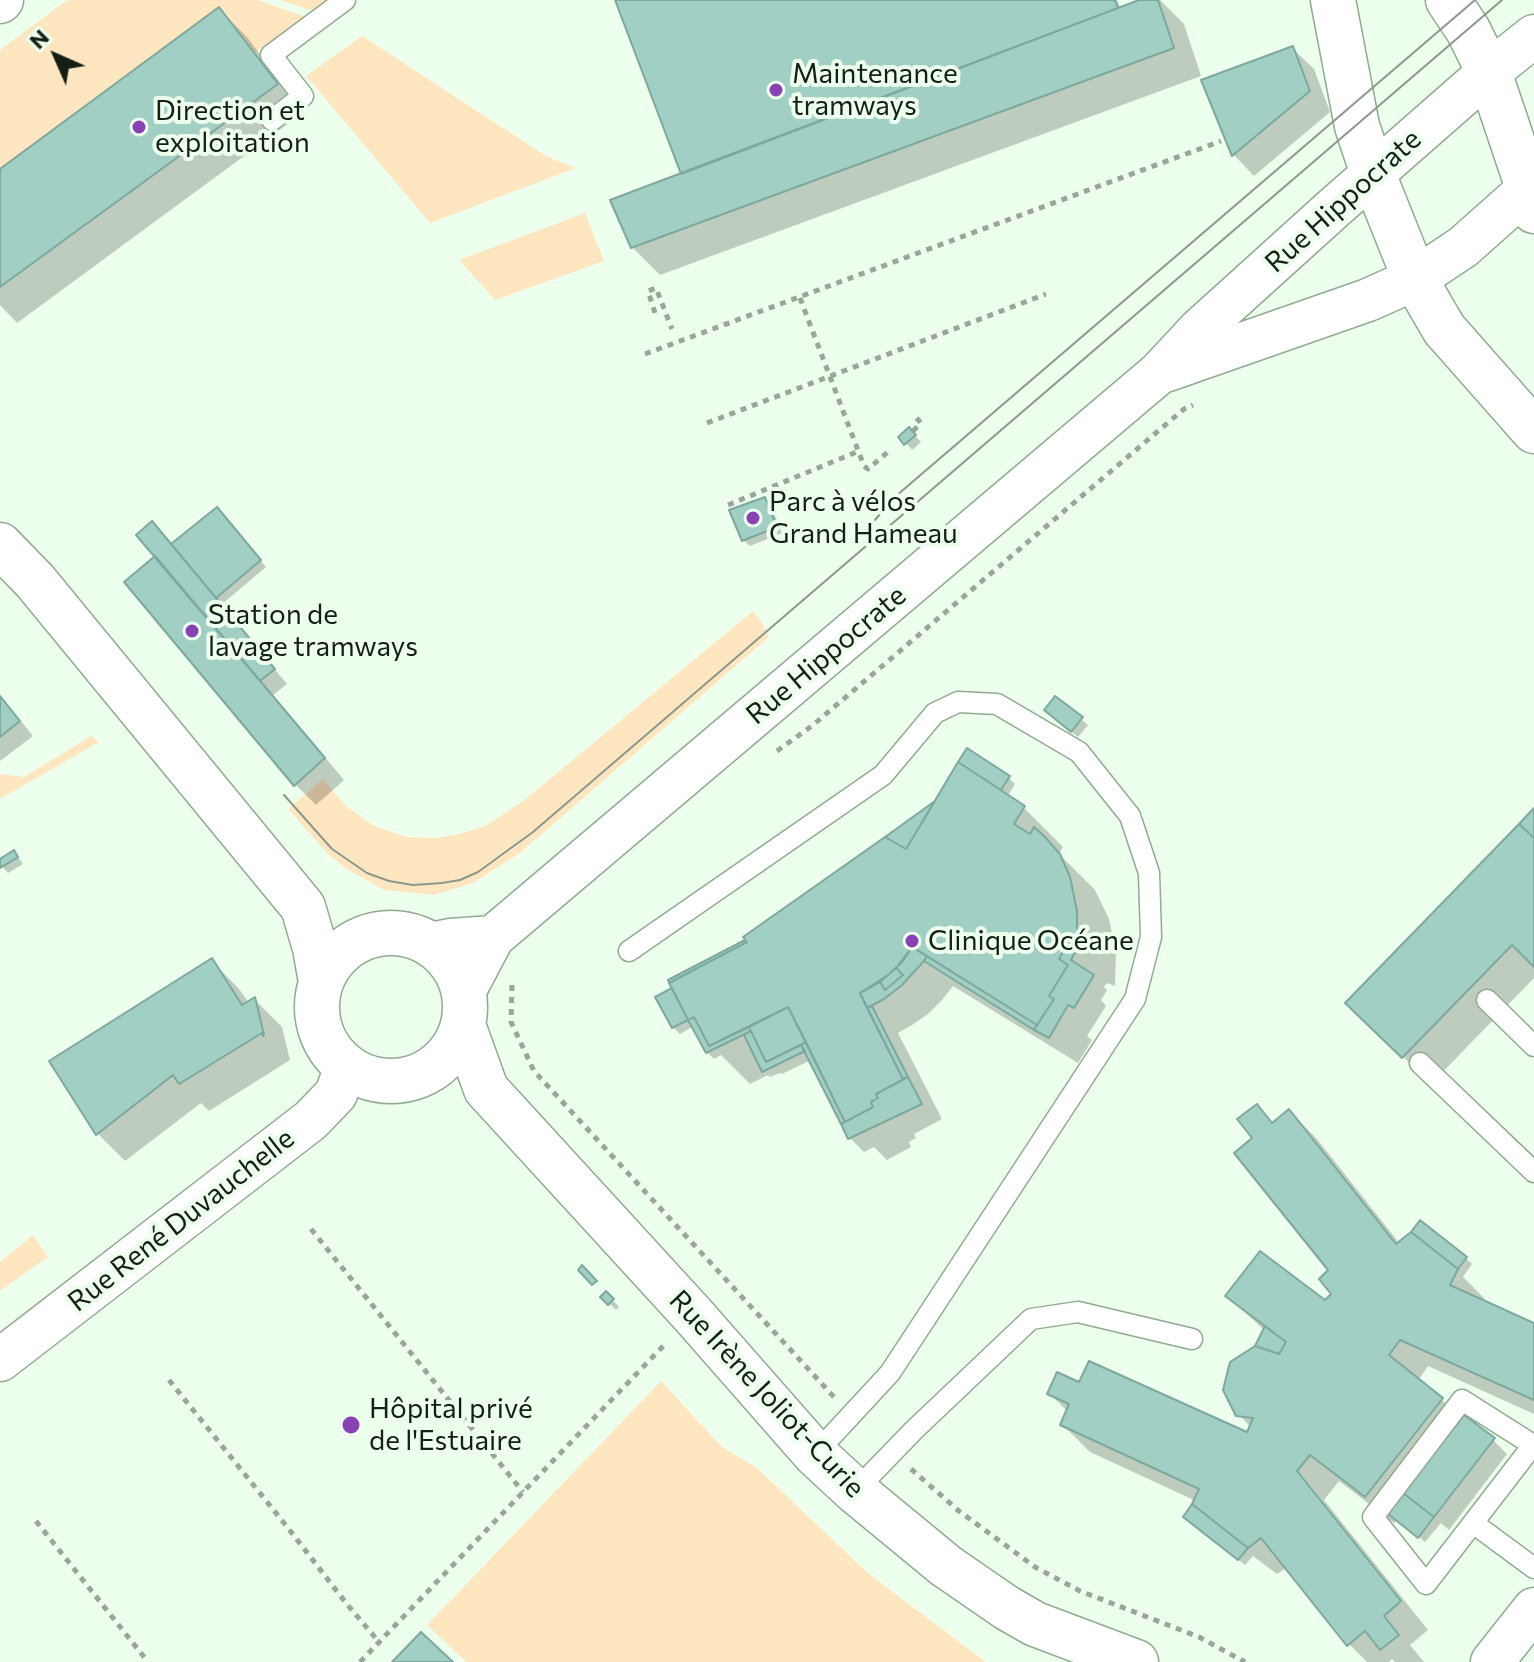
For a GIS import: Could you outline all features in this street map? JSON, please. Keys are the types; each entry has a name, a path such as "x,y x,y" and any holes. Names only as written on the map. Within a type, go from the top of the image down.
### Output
{"street":[{"path":"1333,0 1357,126 1415,279 1444,329 1534,431"},
{"path":"1448,0 1468,30 1489,72 1532,195"},
{"name":"Rue Hippocrate","path":"463,1008 493,937 1159,373 1199,330 1489,72 1534,36"},
{"name":"Rue Hippocrate","path":"1159,373 1368,300 1415,279 1532,195"},
{"path":"0,545 35,581 303,907 343,927 407,934 430,944 445,956 457,973 463,1008 458,1039 440,1063 428,1071 401,1080 372,1079 346,1067 323,1037 318,1019 317,1000 327,970 344,949 381,933"},
{"path":"303,907 321,982"},
{"path":"430,944 493,937"},
{"name":"Rue Irène Joliot-Curie","path":"463,1008 486,1089 693,1315 815,1454 946,1566 1007,1608 1088,1654 1136,1662"},
{"name":"Rue René Duvauchelle","path":"0,1360 311,1120 336,1094 346,1067"},
{"path":"428,1071 451,1081 486,1089"},
{"path":"1492,1662 1534,1609"}],"lane":[{"path":"272,120 303,96 271,55 345,0"},
{"path":"629,951 883,775 935,713 958,702 997,704 1079,752 1130,816 1149,873 1151,921 1151,937 1135,999 890,1373 815,1454"},
{"path":"1487,1000 1534,1046"},
{"path":"1420,1063 1534,1172"},
{"path":"855,1491 1031,1319 1078,1312 1192,1339"},
{"path":"1462,1400 1533,1445 1473,1523 1426,1584 1373,1517 1462,1400"},
{"path":"1473,1523 1534,1568"}],"path":[{"path":"645,354 1221,141"},
{"path":"655,313 648,291 656,288 672,329"},
{"path":"707,423 1046,294"},
{"path":"800,298 864,466 868,469 889,451"},
{"path":"775,752 813,725 1184,409 1197,404"},
{"path":"913,414 921,423 913,431"},
{"path":"728,505 859,451"},
{"path":"493,937 513,960 511,1022 534,1071 851,1416"},
{"path":"311,1229 523,1492"},
{"path":"360,1662 693,1315"},
{"path":"169,1380 379,1642"},
{"path":"891,1453 959,1511 1035,1567 1080,1591 1199,1637 1245,1662"},
{"path":"36,1521 148,1662"}],"shaded area":[{"path":"67,0 258,0 306,17 254,53 219,7 0,169 0,50"},
{"path":"280,0 328,0 313,11"},
{"path":"362,36 546,156 576,168 430,223 306,76"},
{"path":"585,213 604,261 495,300 459,260"},
{"path":"753,611 769,637 520,853 473,883 434,895 384,890 329,855 288,809 323,779 346,806 374,826 407,837 437,838 487,825 523,801"},
{"path":"91,736 99,742 0,799 0,774 24,777"},
{"path":"33,1235 48,1257 0,1291 0,1262"},
{"path":"661,1381 722,1447 756,1467 869,1574 986,1662 466,1662 427,1625"}],"building":[{"name":"Maintenance tramways","path":"615,0 1115,0 1118,8 681,174"},
{"path":"1139,0 1158,0 1174,48 631,248 610,200"},
{"name":"Direction et exploitation","path":"219,7 278,84 0,287 0,169"},
{"path":"1293,46 1310,91 1232,156 1201,80"},
{"path":"909,427 916,435 904,445 898,437"},
{"name":"Parc à vélos Grand Hameau","path":"765,497 777,527 742,541 729,510"},
{"path":"217,507 261,560 216,598 171,544"},
{"path":"152,521 275,669 260,681 136,535"},
{"name":"Station de lavage tramways","path":"155,556 325,758 294,786 124,582"},
{"path":"0,696 20,721 0,737"},
{"path":"1055,696 1083,717 1071,732 1044,710"},
{"path":"967,748 1010,776 1001,790 958,762"},
{"name":"Clinique Océane","path":"958,762 1025,806 1014,824 1030,834 1034,827 1044,836 1060,854 1070,877 1077,911 1077,948 1067,945 1059,959 1068,965 1049,996 1054,999 1037,1025 912,947 888,975 860,993 903,1079 876,1094 878,1098 871,1102 873,1107 845,1122 788,1007 709,1046 694,1017 688,1020 669,983 747,942 743,937 885,837 906,849"},
{"path":"935,801 906,849 885,837"},
{"path":"1534,808 1534,838 1519,824"},
{"path":"1519,824 1534,838 1534,967 1512,945 1402,1058 1345,1003"},
{"path":"14,850 18,857 0,868 0,859"},
{"path":"745,940 747,942 669,983 668,980"},
{"path":"1067,945 1077,948 1071,960 1094,975 1074,1008 1068,1005 1049,1038 1034,1030 1054,999 1049,996 1068,965 1059,959"},
{"path":"912,947 927,956 924,961 901,986 867,1008 860,993 880,982 885,990 903,975 896,968"},
{"path":"927,956 1037,1025 1034,1030 924,961"},
{"path":"212,958 242,1005 255,997 264,1035 262,1033 179,1084 173,1075 96,1135 49,1061"},
{"path":"896,968 903,975 885,990 880,982"},
{"path":"672,988 688,1020 672,1028 655,997"},
{"path":"872,1006 908,1077 903,1079 867,1008"},
{"path":"788,1007 806,1042 766,1062 749,1027"},
{"path":"694,1017 709,1046 749,1027 751,1031 706,1053 688,1020"},
{"path":"751,1031 766,1062 801,1045 805,1051 762,1072 744,1035"},
{"path":"806,1042 845,1122 841,1124 801,1045"},
{"path":"908,1077 922,1104 848,1139 841,1124 873,1107 871,1102 878,1098 876,1094"},
{"path":"1257,1104 1272,1123 1289,1109 1396,1244 1411,1232 1458,1269 1450,1285 1534,1323 1534,1400 1400,1340 1389,1355 1443,1398 1365,1497 1310,1455 1297,1471 1401,1601 1384,1616 1399,1635 1380,1650 1365,1631 1347,1646 1261,1538 1248,1548 1192,1504 1199,1489 1060,1425 1069,1404 1047,1394 1057,1372 1079,1382 1089,1361 1247,1432 1253,1418 1236,1416 1223,1390 1230,1362 1255,1346 1279,1354 1286,1342 1225,1296 1260,1251 1325,1300 1331,1294 1319,1279 1328,1270 1234,1153 1252,1138 1237,1119"},
{"path":"1420,1220 1467,1257 1458,1269 1411,1232"},
{"path":"582,1265 597,1281 592,1285 578,1270"},
{"path":"606,1291 614,1299 608,1305 600,1297"},
{"path":"1265,1326 1286,1342 1279,1354 1255,1346"},
{"path":"1464,1415 1495,1438 1434,1517 1403,1493"},
{"path":"1403,1493 1434,1517 1418,1538 1387,1513"},
{"path":"1192,1504 1248,1548 1238,1560 1183,1517"},
{"path":"421,1632 453,1662 392,1662"}],"tram line":[{"path":"853,545 896,496 1475,0"},
{"path":"284,795 332,849 367,873 413,885 460,880 478,872 533,832 1502,0"}],"place":[{"name":"Maintenance tramways","path":"776,90"},
{"name":"Direction et exploitation","path":"139,127"},
{"name":"Parc à vélos Grand Hameau","path":"753,518"},
{"name":"Station de lavage tramways","path":"192,631"},
{"name":"Clinique Océane","path":"912,941"},
{"name":"Hôpital privé de l'Estuaire","path":"351,1425"}]}
